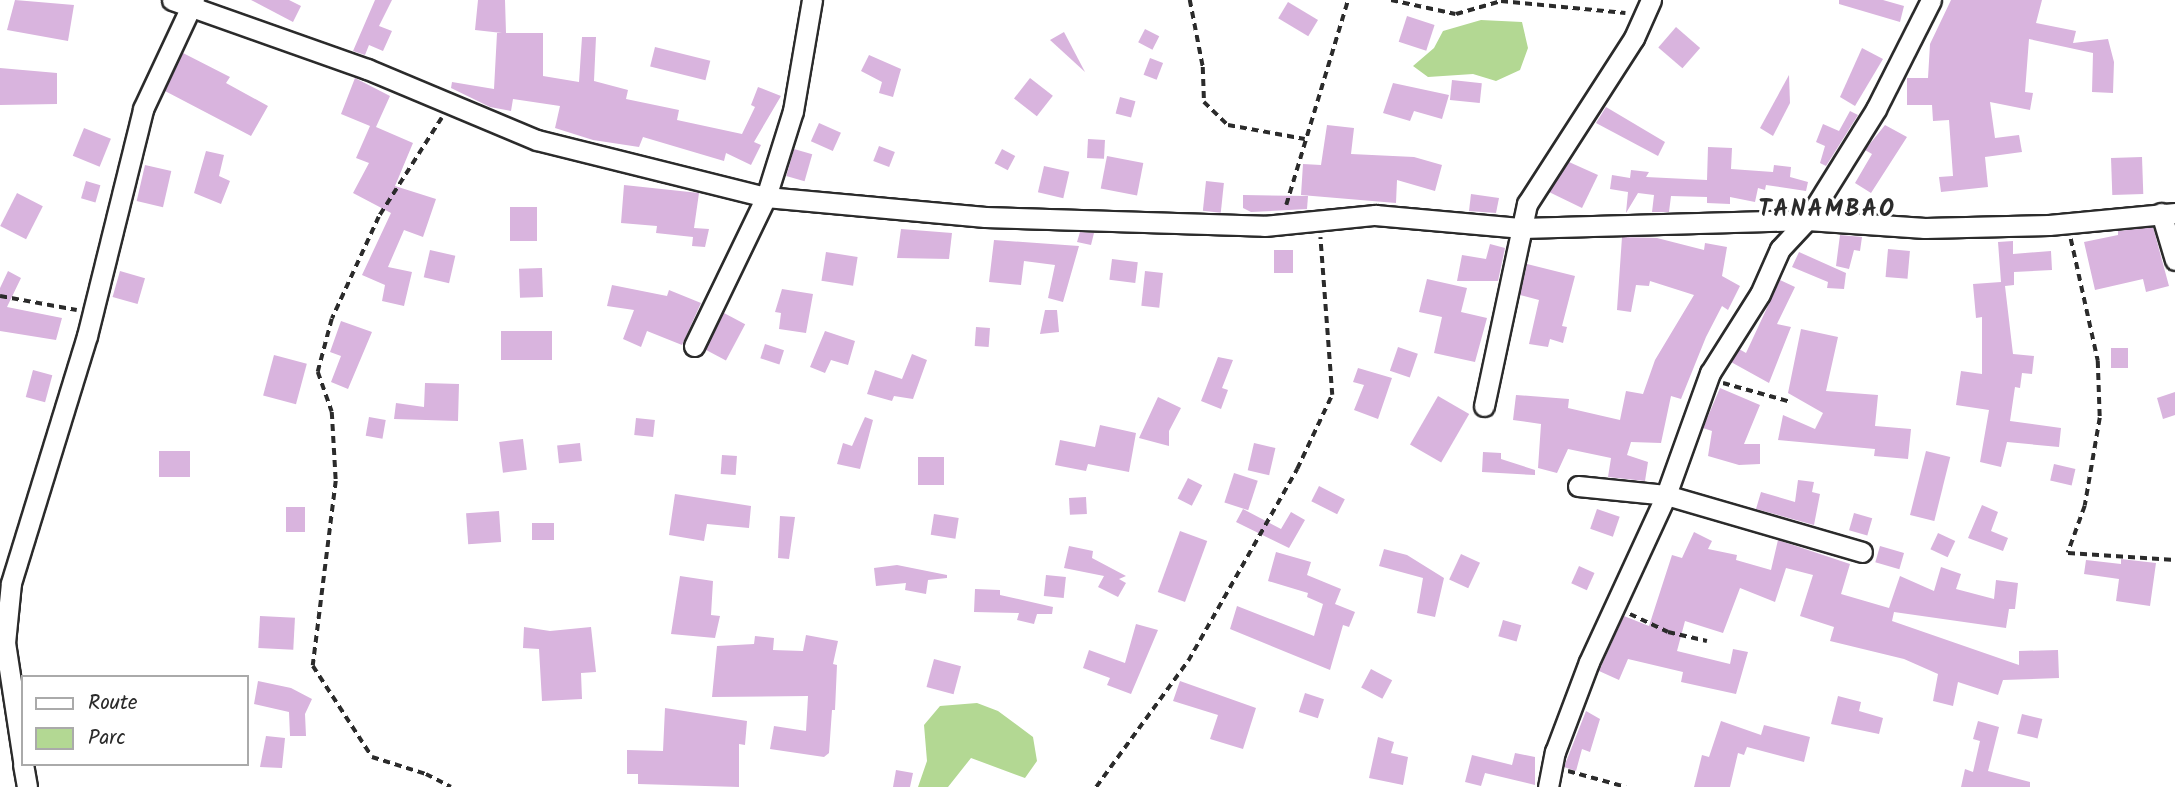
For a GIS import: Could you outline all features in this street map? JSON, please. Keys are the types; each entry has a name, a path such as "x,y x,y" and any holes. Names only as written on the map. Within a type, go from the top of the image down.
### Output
{"street":[{"path":"172,0 193,2 537,140 766,197 985,217 1282,224 1375,215 1522,228 1807,220 1925,228 2067,224 2168,213 2175,260"},
{"path":"694,346 766,197 793,111 812,0"},
{"path":"1548,787 1553,766 1615,602 1666,495 1708,378 1760,294 1780,249 1807,220 1876,109 1931,0"},
{"path":"21,749 5,643 11,583 93,312 143,109 193,2"},
{"path":"1484,406 1527,204 1648,7"},
{"path":"1578,486 1666,495 1862,552"},
{"path":"24,766 27,787"}],"path":[{"path":"1190,0 1203,67 1204,102 1228,125 1305,139"},
{"path":"1282,224 1348,0"},
{"path":"1391,0 1456,14 1501,1 1648,7"},
{"path":"451,105 379,217 332,319 318,372 332,412 336,481 313,666 372,757 426,774 451,787"},
{"path":"1096,787 1188,661 1297,469 1332,395 1319,221"},
{"path":"2067,224 2098,361 2100,418 2085,506 2068,553 2175,560"},
{"path":"0,296 93,312"},
{"path":"1708,378 1791,402"},
{"path":"1615,602 1636,619 1707,641"},
{"path":"1553,766 1626,787"}],"green space":[{"path":"1481,20 1522,22 1528,48 1520,70 1496,81 1473,74 1428,77 1413,66 1434,48 1443,31"},
{"path":"977,703 998,711 1033,737 1037,761 1025,778 971,758 948,787 918,787 927,761 924,725 940,706"}],"building":[{"path":"15,0 74,5 68,41 7,30"},
{"path":"251,0 289,0 301,6 293,22"},
{"path":"375,0 392,0 379,26 392,31 383,51 369,45 365,55 353,51"},
{"path":"478,0 505,0 506,33 543,33 543,76 579,82 582,37 596,37 594,81 628,90 626,99 679,110 677,120 742,134 755,107 751,105 758,87 781,96 754,142 761,145 751,165 726,153 724,161 643,137 639,147 593,140 555,128 560,106 513,99 511,111 490,107 451,88 452,82 494,89 497,33 502,33 475,30"},
{"path":"1839,0 1883,0 1904,6 1900,22 1839,4"},
{"path":"1951,0 2042,0 2036,23 2076,31 2073,43 2108,39 2114,62 2113,93 2092,92 2093,53 2029,39 2025,92 2033,93 2030,110 1990,102 1995,138 2019,135 2022,152 1985,157 1988,187 1941,192 1939,177 1953,176 1949,120 1933,121 1932,105 1907,105 1907,78 1928,78 1930,44"},
{"path":"1288,2 1318,20 1308,36 1278,18"},
{"path":"1407,16 1435,25 1426,51 1399,42"},
{"path":"1676,27 1700,48 1682,68 1658,47"},
{"path":"1145,29 1159,36 1152,50 1138,42"},
{"path":"1064,32 1085,72 1050,40"},
{"path":"655,47 710,61 705,80 650,66"},
{"path":"1862,48 1883,59 1855,106 1840,97"},
{"path":"183,53 230,77 226,83 268,106 251,136 165,91"},
{"path":"869,55 901,69 893,97 879,93 882,82 861,71"},
{"path":"1150,58 1163,63 1157,80 1144,75"},
{"path":"0,68 57,73 57,104 0,105"},
{"path":"1789,75 1790,103 1773,136 1760,128"},
{"path":"355,78 390,96 376,127 413,143 395,186 436,199 423,237 404,230 388,267 412,272 404,306 382,301 385,285 362,275 391,213 353,193 369,163 356,158 370,126 341,114"},
{"path":"1030,78 1053,96 1037,116 1014,98"},
{"path":"1452,80 1482,83 1480,103 1450,100"},
{"path":"1393,83 1449,95 1442,119 1414,111 1410,121 1383,113"},
{"path":"1120,97 1135,101 1131,118 1116,113"},
{"path":"1606,107 1665,142 1658,156 1596,123"},
{"path":"1850,111 1858,115 1826,166 1820,163 1825,146 1816,142 1823,124 1839,131"},
{"path":"819,123 841,133 833,151 811,141"},
{"path":"1327,125 1354,128 1351,154 1414,157 1442,165 1435,191 1397,180 1396,203 1301,195 1303,164 1321,165"},
{"path":"1885,125 1907,137 1871,193 1855,183 1872,154 1865,150"},
{"path":"84,128 111,139 100,167 73,156"},
{"path":"1088,139 1105,140 1104,159 1087,158"},
{"path":"879,146 895,152 889,167 873,161"},
{"path":"1708,147 1732,148 1731,169 1773,172 1774,165 1791,167 1790,177 1808,182 1806,191 1766,185 1765,190 1758,188 1755,202 1730,197 1730,204 1707,203 1707,197 1671,196 1669,212 1652,212 1654,195 1638,193 1626,213 1628,192 1610,189 1612,175 1630,178 1631,170 1649,172 1646,177 1707,180"},
{"path":"794,149 812,154 805,181 786,176"},
{"path":"1002,149 1015,156 1008,170 994,163"},
{"path":"206,151 224,155 219,176 230,181 221,204 194,193"},
{"path":"1107,156 1143,163 1137,195 1101,188"},
{"path":"2142,157 2143,194 2112,195 2111,158"},
{"path":"1569,162 1598,175 1582,208 1549,192"},
{"path":"145,165 171,171 163,207 137,201"},
{"path":"1044,166 1069,172 1063,198 1038,192"},
{"path":"86,181 100,185 95,202 81,198"},
{"path":"1206,181 1224,183 1221,213 1203,211"},
{"path":"624,185 699,193 694,228 709,229 705,247 692,246 693,237 656,233 657,226 621,223"},
{"path":"17,193 43,206 26,239 0,226"},
{"path":"1471,194 1499,198 1496,213 1469,211"},
{"path":"1243,195 1308,196 1307,209 1251,212 1243,208"},
{"path":"510,207 537,207 537,241 510,241"},
{"path":"2153,227 2169,286 2146,292 2143,279 2095,290 2084,242 2118,235 2118,231"},
{"path":"901,229 952,233 949,259 897,258"},
{"path":"1080,232 1094,233 1091,245 1077,242"},
{"path":"1840,235 1862,237 1860,251 1854,250 1849,269 1836,266"},
{"path":"1622,237 1657,238 1704,250 1705,243 1727,247 1722,276 1740,286 1728,310 1722,306 1706,337 1681,399 1671,396 1661,443 1631,442 1627,455 1648,462 1645,481 1608,477 1611,458 1568,449 1557,473 1538,468 1541,424 1513,420 1516,395 1569,399 1568,408 1620,420 1626,391 1643,394 1655,360 1694,295 1650,281 1649,286 1636,285 1631,312 1617,310"},
{"path":"994,240 1079,246 1063,302 1048,298 1055,265 1024,261 1021,285 989,282"},
{"path":"2013,241 2013,254 2051,251 2052,270 2014,272 2014,285 2005,286 2013,354 2034,356 2032,374 2022,373 2020,388 2015,387 2010,421 2061,428 2059,447 2007,442 2001,467 1980,462 1989,410 1956,405 1961,371 1982,374 1982,317 1976,318 1973,284 2001,282 1998,242"},
{"path":"1490,244 1505,248 1498,281 1457,281 1462,255 1486,259"},
{"path":"1888,249 1910,251 1907,279 1886,277"},
{"path":"430,250 455,256 449,283 424,277"},
{"path":"1274,250 1293,250 1293,273 1274,273"},
{"path":"826,252 858,257 853,286 821,281"},
{"path":"1799,252 1846,273 1844,289 1827,288 1828,282 1792,267"},
{"path":"1112,259 1138,262 1135,283 1109,280"},
{"path":"1527,264 1575,276 1562,326 1567,327 1563,343 1550,339 1548,347 1529,344 1539,300 1520,295"},
{"path":"542,268 543,297 520,298 519,269"},
{"path":"8,271 21,278 7,307 62,318 56,340 0,331 0,288"},
{"path":"120,271 145,278 138,304 113,297"},
{"path":"1145,271 1163,273 1159,308 1141,306"},
{"path":"1427,279 1467,288 1461,312 1487,318 1475,362 1434,353 1442,317 1419,312"},
{"path":"1780,280 1795,287 1777,324 1791,327 1769,383 1731,362 1739,349 1746,353"},
{"path":"612,285 667,296 669,290 701,303 682,345 647,331 641,347 623,339 634,310 607,306"},
{"path":"782,289 813,294 806,333 779,329 781,313 775,312"},
{"path":"1045,310 1057,310 1059,332 1040,334"},
{"path":"724,313 745,324 726,360 705,349"},
{"path":"341,321 372,332 348,389 331,382 341,356 330,352"},
{"path":"976,327 990,328 989,347 975,346"},
{"path":"1801,329 1838,337 1826,391 1878,395 1875,426 1911,429 1908,459 1874,456 1875,449 1778,440 1783,415 1815,429 1823,413 1788,393"},
{"path":"501,331 552,331 552,360 501,360"},
{"path":"825,331 855,341 848,365 831,360 825,373 810,367"},
{"path":"765,344 784,350 779,364 760,358"},
{"path":"1398,347 1418,354 1410,377 1390,371"},
{"path":"2111,348 2128,348 2128,368 2111,368"},
{"path":"912,354 927,360 913,399 894,396 892,401 867,394 875,370 902,379"},
{"path":"274,355 307,364 296,404 263,396"},
{"path":"1218,357 1233,360 1222,388 1228,390 1221,409 1201,401"},
{"path":"1358,368 1392,378 1378,419 1354,410 1364,385 1353,382"},
{"path":"33,370 52,375 45,402 26,397"},
{"path":"425,383 459,384 458,421 394,419 396,403 424,407"},
{"path":"1720,388 1760,405 1744,444 1760,444 1760,464 1739,465 1708,456 1712,431 1703,428"},
{"path":"2175,392 2175,415 2163,419 2157,398"},
{"path":"1438,396 1469,414 1441,462 1410,444"},
{"path":"1158,397 1181,408 1169,431 1169,446 1139,438"},
{"path":"369,417 386,420 382,439 366,436"},
{"path":"865,417 873,420 860,469 837,464 843,443 852,446"},
{"path":"636,418 655,420 653,437 634,435"},
{"path":"1100,425 1136,433 1129,472 1088,464 1086,471 1055,465 1060,440 1095,447"},
{"path":"523,439 527,470 503,473 499,442"},
{"path":"580,443 582,461 559,463 557,445"},
{"path":"1254,443 1275,448 1269,475 1248,470"},
{"path":"159,451 190,451 190,477 159,477"},
{"path":"1926,451 1950,457 1934,521 1910,515"},
{"path":"1483,452 1501,453 1501,459 1535,470 1535,475 1482,472"},
{"path":"722,455 737,456 736,475 721,474"},
{"path":"918,457 944,457 944,485 918,485"},
{"path":"2054,464 2075,469 2072,486 2050,481"},
{"path":"1234,473 1258,481 1248,510 1224,502"},
{"path":"1188,478 1202,485 1192,506 1178,498"},
{"path":"1798,480 1814,482 1812,492 1820,494 1814,525 1756,509 1761,492 1795,502"},
{"path":"1319,486 1345,499 1337,514 1311,501"},
{"path":"675,494 751,506 749,528 707,524 704,541 669,535"},
{"path":"1086,497 1087,514 1070,515 1069,498"},
{"path":"1982,505 1998,512 1991,531 2008,538 2003,551 1968,538"},
{"path":"286,507 305,507 305,532 286,532"},
{"path":"1243,509 1281,529 1291,512 1305,520 1289,548 1236,522"},
{"path":"1597,509 1620,517 1613,537 1590,529"},
{"path":"499,511 501,542 468,544 466,513"},
{"path":"1854,513 1872,518 1867,536 1849,530"},
{"path":"934,514 959,518 955,539 931,535"},
{"path":"780,516 795,517 789,559 778,558"},
{"path":"532,523 554,523 554,540 532,540"},
{"path":"1180,531 1207,541 1185,602 1158,592"},
{"path":"1694,532 1712,541 1708,549 1737,555 1736,560 1771,570 1778,540 1850,564 1841,594 1889,608 1900,576 1934,591 1941,567 1961,574 1956,589 1994,599 1996,580 2018,583 2015,609 2009,609 2006,628 1894,612 1892,621 2019,665 2019,651 2058,650 2059,678 2003,680 1998,695 1958,682 1953,706 1933,701 1938,674 1904,659 1830,641 1834,627 1800,616 1813,575 1786,568 1775,602 1740,588 1723,633 1685,621 1677,651 1730,664 1733,649 1748,652 1736,694 1681,682 1683,672 1628,659 1619,680 1599,671 1624,616 1649,626 1672,555 1682,558"},
{"path":"1938,533 1955,541 1948,557 1930,549"},
{"path":"1069,546 1093,551 1092,558 1126,576 1119,579 1126,583 1118,597 1098,587 1104,576 1064,568"},
{"path":"1880,546 1904,553 1899,569 1875,562"},
{"path":"1384,549 1407,555 1444,578 1435,617 1417,613 1423,578 1379,566"},
{"path":"1276,552 1311,562 1307,575 1341,589 1335,604 1355,612 1349,627 1343,625 1330,670 1230,629 1237,606 1314,636 1323,604 1307,597 1308,593 1268,581"},
{"path":"1461,554 1480,563 1468,588 1449,579"},
{"path":"2121,559 2156,563 2150,606 2116,601 2119,579 2084,574 2086,560 2121,564"},
{"path":"897,565 947,575 947,578 928,580 926,594 905,590 906,583 876,586 874,568"},
{"path":"1579,566 1595,573 1587,590 1571,583"},
{"path":"1046,575 1066,577 1064,598 1044,596"},
{"path":"680,576 713,581 711,615 720,616 715,638 671,634"},
{"path":"975,589 1000,590 1000,595 1053,607 1052,614 1037,614 1034,624 1017,620 1019,613 974,612"},
{"path":"260,616 295,618 293,650 258,648"},
{"path":"1503,620 1521,625 1517,642 1498,636"},
{"path":"1136,624 1158,630 1131,694 1107,685 1110,678 1083,668 1089,650 1125,663"},
{"path":"524,627 550,631 591,627 596,672 581,673 582,699 542,701 539,649 523,648"},
{"path":"806,635 838,641 833,664 837,665 835,710 832,710 829,753 824,757 770,749 774,726 806,731 808,696 712,697 717,646 754,644 755,636 774,638 773,650 803,651"},
{"path":"934,659 961,666 954,694 926,687"},
{"path":"1371,669 1392,680 1382,699 1361,688"},
{"path":"258,681 291,688 312,699 305,714 306,736 290,736 289,712 254,704"},
{"path":"1180,681 1256,708 1243,749 1210,739 1218,715 1173,701"},
{"path":"1305,693 1324,699 1318,718 1299,712"},
{"path":"1838,696 1861,702 1859,711 1883,718 1879,734 1831,724"},
{"path":"665,708 747,721 745,745 739,744 739,787 638,784 638,774 627,774 627,750 663,751"},
{"path":"1586,711 1600,719 1590,752 1582,749 1576,771 1564,767"},
{"path":"2022,714 2042,719 2038,738 2017,733"},
{"path":"1721,721 1761,735 1764,725 1810,737 1804,762 1747,747 1744,755 1738,753 1730,787 1694,787 1702,755 1709,757"},
{"path":"1978,721 1999,727 1988,771 2030,782 2030,787 1961,787 1965,769 1973,772 1980,741 1973,739"},
{"path":"266,736 285,738 282,768 260,767"},
{"path":"1378,737 1394,742 1391,753 1408,757 1403,785 1369,778"},
{"path":"1515,753 1535,757 1535,785 1485,773 1481,786 1465,782 1472,755 1512,765"},
{"path":"896,770 913,773 910,787 893,787"}],"district":[{"name":"TANAMBAO","path":"1827,210"}]}
